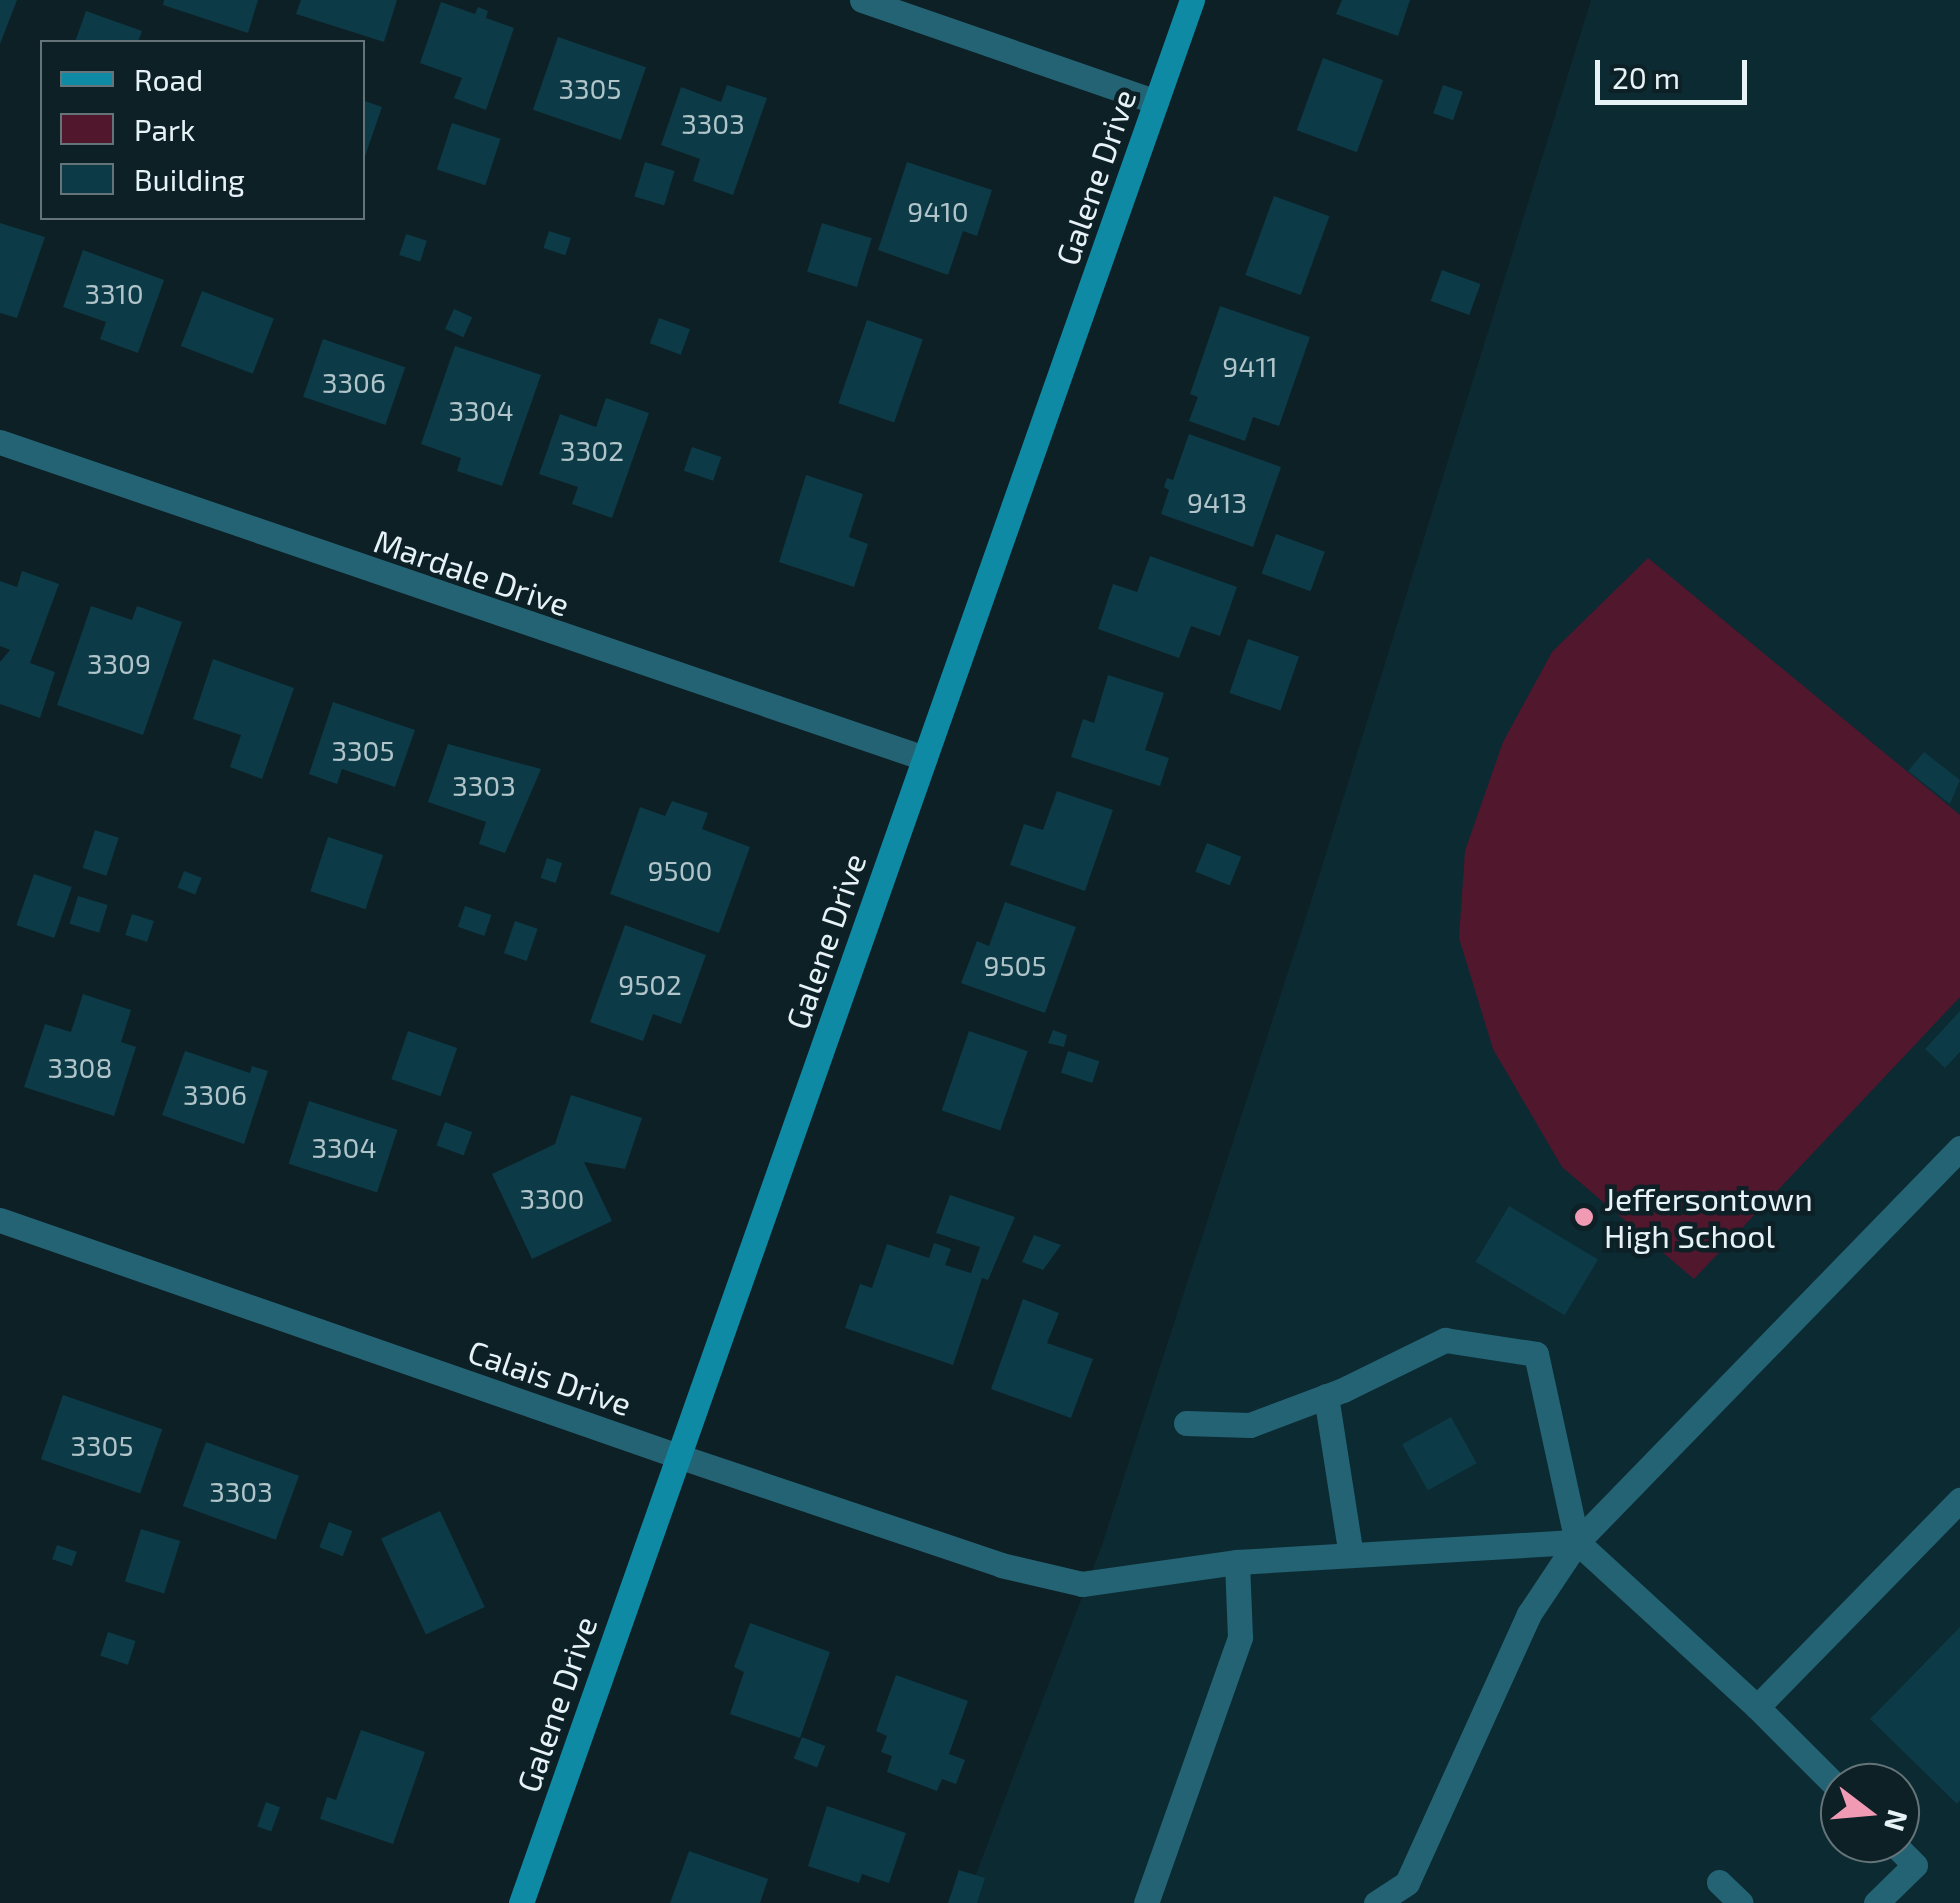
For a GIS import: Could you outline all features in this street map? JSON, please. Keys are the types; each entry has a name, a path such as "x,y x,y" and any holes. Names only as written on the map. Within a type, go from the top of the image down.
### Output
{"street":[{"path":"862,0 1156,102"},
{"name":"Galene Drive","path":"521,1903 1192,0"},
{"name":"Mardale Drive","path":"0,442 924,758"},
{"path":"1376,1903 1407,1883 1529,1614 1577,1542 1960,1148"},
{"name":"Calais Drive","path":"0,1220 1001,1565 1082,1584 1237,1562"},
{"path":"1186,1423 1250,1424 1326,1396 1444,1340 1536,1354 1577,1542 1758,1707 1820,1770"},
{"path":"1326,1396 1351,1555"},
{"path":"1758,1707 1960,1500"},
{"path":"1146,1903 1240,1637 1237,1562 1577,1542"},
{"path":"1876,1903 1914,1863"},
{"path":"1718,1882 1741,1903"}],"shaded area":[{"name":"Jeffersontown High School","path":"1591,0 1960,0 1960,1903 965,1903 1102,1545 1315,889"}],"green space":[{"path":"1648,558 1960,815 1960,997 1694,1279 1562,1167 1493,1049 1459,938 1465,851 1503,742 1552,652"}],"building":[{"path":"0,0 17,0 0,44"},
{"path":"164,0 258,0 248,33 163,5"},
{"path":"301,0 397,0 384,42 296,14"},
{"path":"1342,0 1410,0 1398,36 1336,14"},
{"path":"441,2 475,14 478,7 488,11 486,18 514,28 486,110 454,98 462,78 420,63"},
{"path":"86,11 142,31 139,40 76,40"},
{"path":"558,37 646,67 621,140 533,110"},
{"path":"1323,58 1383,80 1357,152 1297,130"},
{"path":"727,85 767,98 733,195 693,181 700,159 661,145 681,87 721,102"},
{"path":"1443,85 1463,92 1453,120 1433,113"},
{"path":"365,101 382,107 365,156"},
{"path":"452,123 501,139 485,185 437,170"},
{"path":"645,162 675,171 664,205 634,196"},
{"path":"907,162 992,190 977,236 963,231 948,275 878,250"},
{"path":"1274,196 1329,216 1301,295 1245,275"},
{"path":"0,223 45,237 17,318 0,313"},
{"path":"822,223 872,238 857,287 807,272"},
{"path":"549,231 571,238 565,255 543,248"},
{"path":"406,234 427,241 420,262 399,255"},
{"path":"83,250 164,280 138,353 100,339 106,322 63,307"},
{"path":"1442,270 1481,284 1469,315 1431,301"},
{"path":"202,291 274,319 253,374 181,346"},
{"path":"1220,306 1310,337 1279,426 1253,417 1245,441 1189,421 1198,397 1190,394"},
{"path":"454,309 472,317 463,337 445,329"},
{"path":"659,318 690,329 681,355 650,343"},
{"path":"867,320 923,339 894,422 838,403"},
{"path":"323,339 405,367 385,425 303,397"},
{"path":"455,346 541,375 502,486 457,471 461,458 421,444"},
{"path":"606,398 649,413 612,518 572,504 578,487 539,474 560,414 596,427"},
{"path":"1189,434 1281,467 1253,547 1161,514 1169,490 1164,487 1167,478 1173,480"},
{"path":"692,447 721,457 713,481 684,471"},
{"path":"806,475 863,494 849,537 868,544 854,587 779,562"},
{"path":"1276,534 1325,552 1310,591 1262,573"},
{"path":"1150,556 1237,587 1220,636 1191,626 1179,658 1098,629 1113,584 1137,592"},
{"path":"22,571 59,584 30,663 55,672 40,718 0,704 0,662 10,650 0,646 0,581 17,587"},
{"path":"91,606 132,620 137,606 182,622 143,735 57,705"},
{"path":"1248,639 1299,657 1281,710 1229,693"},
{"path":"213,659 294,688 262,779 230,767 241,735 193,719"},
{"path":"1108,675 1164,693 1145,750 1169,758 1160,786 1071,757 1083,719 1094,723"},
{"path":"333,702 415,730 395,787 342,769 337,784 309,774"},
{"path":"448,744 541,769 505,853 479,844 486,822 428,802"},
{"path":"1924,752 1960,780 1950,804 1908,771"},
{"path":"1057,791 1113,810 1085,891 1010,865 1024,824 1043,830"},
{"path":"672,801 708,813 702,829 750,847 719,933 610,894 640,807 665,816"},
{"path":"95,830 119,838 106,876 83,868"},
{"path":"328,837 383,855 366,909 310,891"},
{"path":"1207,843 1241,857 1230,886 1195,872"},
{"path":"547,858 562,863 556,883 541,878"},
{"path":"184,871 202,878 195,895 178,888"},
{"path":"34,874 72,887 54,938 16,925"},
{"path":"78,896 108,905 99,933 70,924"},
{"path":"1005,902 1076,927 1045,1013 961,983 977,941 989,946"},
{"path":"465,906 491,915 484,936 458,927"},
{"path":"132,914 154,921 147,942 125,935"},
{"path":"515,921 538,929 527,961 504,953"},
{"path":"625,925 706,955 681,1024 653,1014 643,1041 590,1022"},
{"path":"83,994 131,1010 121,1042 136,1047 114,1116 24,1087 45,1024 71,1032"},
{"path":"1960,1011 1960,1052 1945,1068 1925,1049"},
{"path":"1053,1030 1067,1035 1064,1047 1048,1043"},
{"path":"408,1031 457,1048 441,1096 391,1079"},
{"path":"969,1031 1028,1051 1000,1131 942,1110"},
{"path":"185,1051 250,1073 252,1066 268,1071 244,1144 162,1115"},
{"path":"1068,1051 1099,1061 1092,1083 1061,1073"},
{"path":"571,1095 642,1118 625,1169 584,1162 612,1221 532,1259 492,1174 555,1144"},
{"path":"309,1101 397,1130 377,1193 289,1164"},
{"path":"445,1122 472,1132 464,1155 436,1145"},
{"path":"950,1195 1015,1217 988,1280 982,1278 953,1365 845,1328 860,1284 872,1288 887,1244 929,1258 934,1243 951,1249 945,1265 971,1273 980,1247 936,1233"},
{"path":"1509,1206 1598,1260 1565,1315 1476,1262"},
{"path":"1034,1235 1061,1245 1043,1270 1022,1262"},
{"path":"1023,1299 1059,1313 1047,1343 1093,1359 1071,1418 991,1389"},
{"path":"63,1395 162,1429 140,1493 41,1459"},
{"path":"1451,1417 1477,1463 1428,1491 1402,1444"},
{"path":"206,1442 299,1476 276,1540 183,1506"},
{"path":"440,1511 485,1607 426,1635 381,1538"},
{"path":"329,1522 352,1531 343,1556 319,1547"},
{"path":"141,1529 180,1541 164,1594 125,1582"},
{"path":"57,1545 77,1552 72,1566 52,1559"},
{"path":"750,1623 830,1652 800,1738 730,1714 744,1672 734,1667"},
{"path":"1960,1627 1957,1804 1920,1768 1920,1763 1915,1763 1870,1719"},
{"path":"108,1632 136,1641 128,1665 100,1656"},
{"path":"896,1675 968,1701 949,1754 965,1760 956,1784 942,1779 937,1791 887,1772 892,1756 881,1752 887,1736 876,1731"},
{"path":"361,1730 425,1752 393,1844 320,1819 327,1797 336,1800"},
{"path":"802,1737 825,1746 817,1767 794,1758"},
{"path":"266,1802 280,1807 271,1832 257,1826"},
{"path":"827,1806 906,1833 889,1883 862,1874 859,1883 808,1866"},
{"path":"689,1851 768,1879 760,1903 670,1903"},
{"path":"959,1870 985,1878 977,1903 948,1903"}],"place":[{"name":"Jeffersontown High School","path":"1584,1217"}]}
